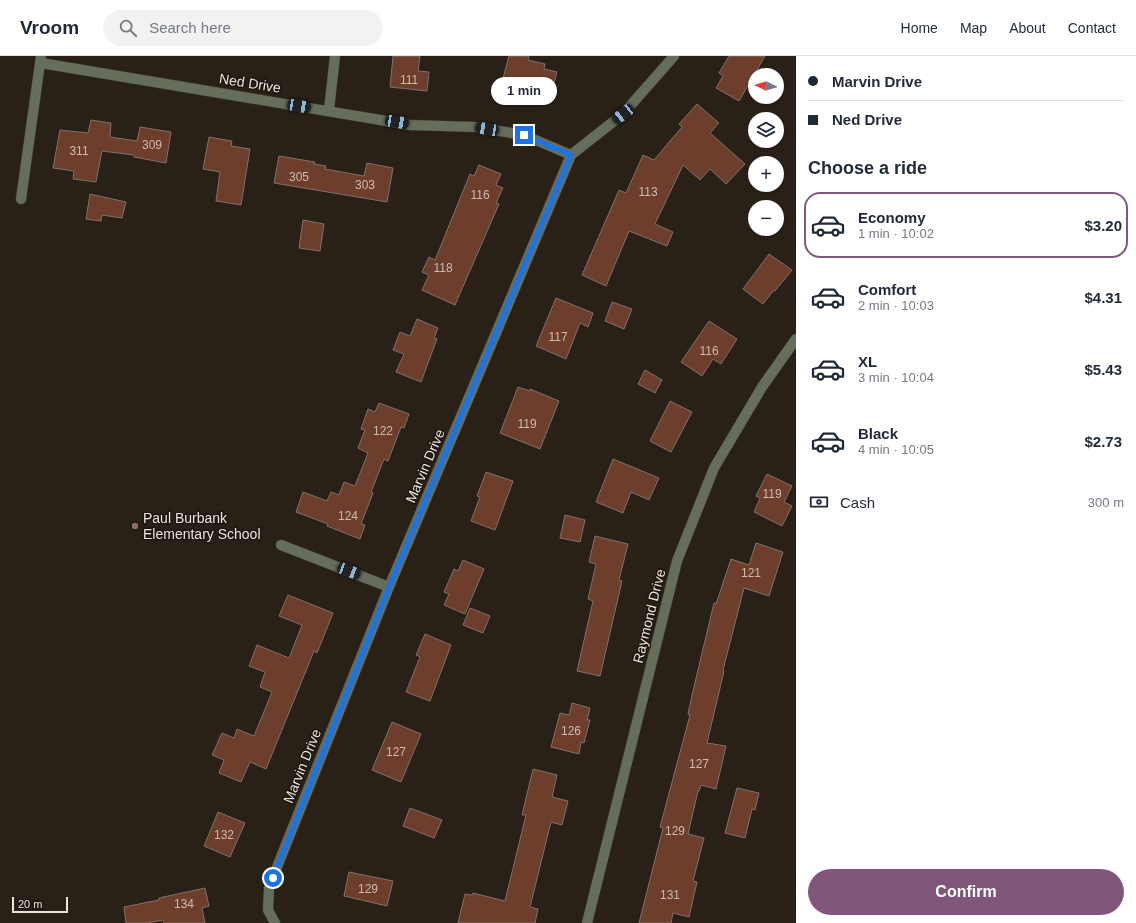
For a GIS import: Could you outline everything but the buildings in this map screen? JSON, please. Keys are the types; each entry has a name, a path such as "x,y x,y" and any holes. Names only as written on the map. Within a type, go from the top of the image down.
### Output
{"street":[{"path":"329,110 335,56"},
{"name":"Marvin Drive","path":"275,923 268,910 269,888 389,587 571,155 623,114 674,56"},
{"path":"21,198 41,60"},
{"name":"Ned Drive","path":"41,60 410,124 475,127 524,135 571,155"},
{"name":"Raymond Drive","path":"588,923 677,561 714,468 762,387 796,339"},
{"path":"281,545 389,587"}],"place":[{"name":"Paul Burbank Elementary School","path":"135,526"}],"route":[{"path":"273,878 389,587 571,155 524,135"}]}
